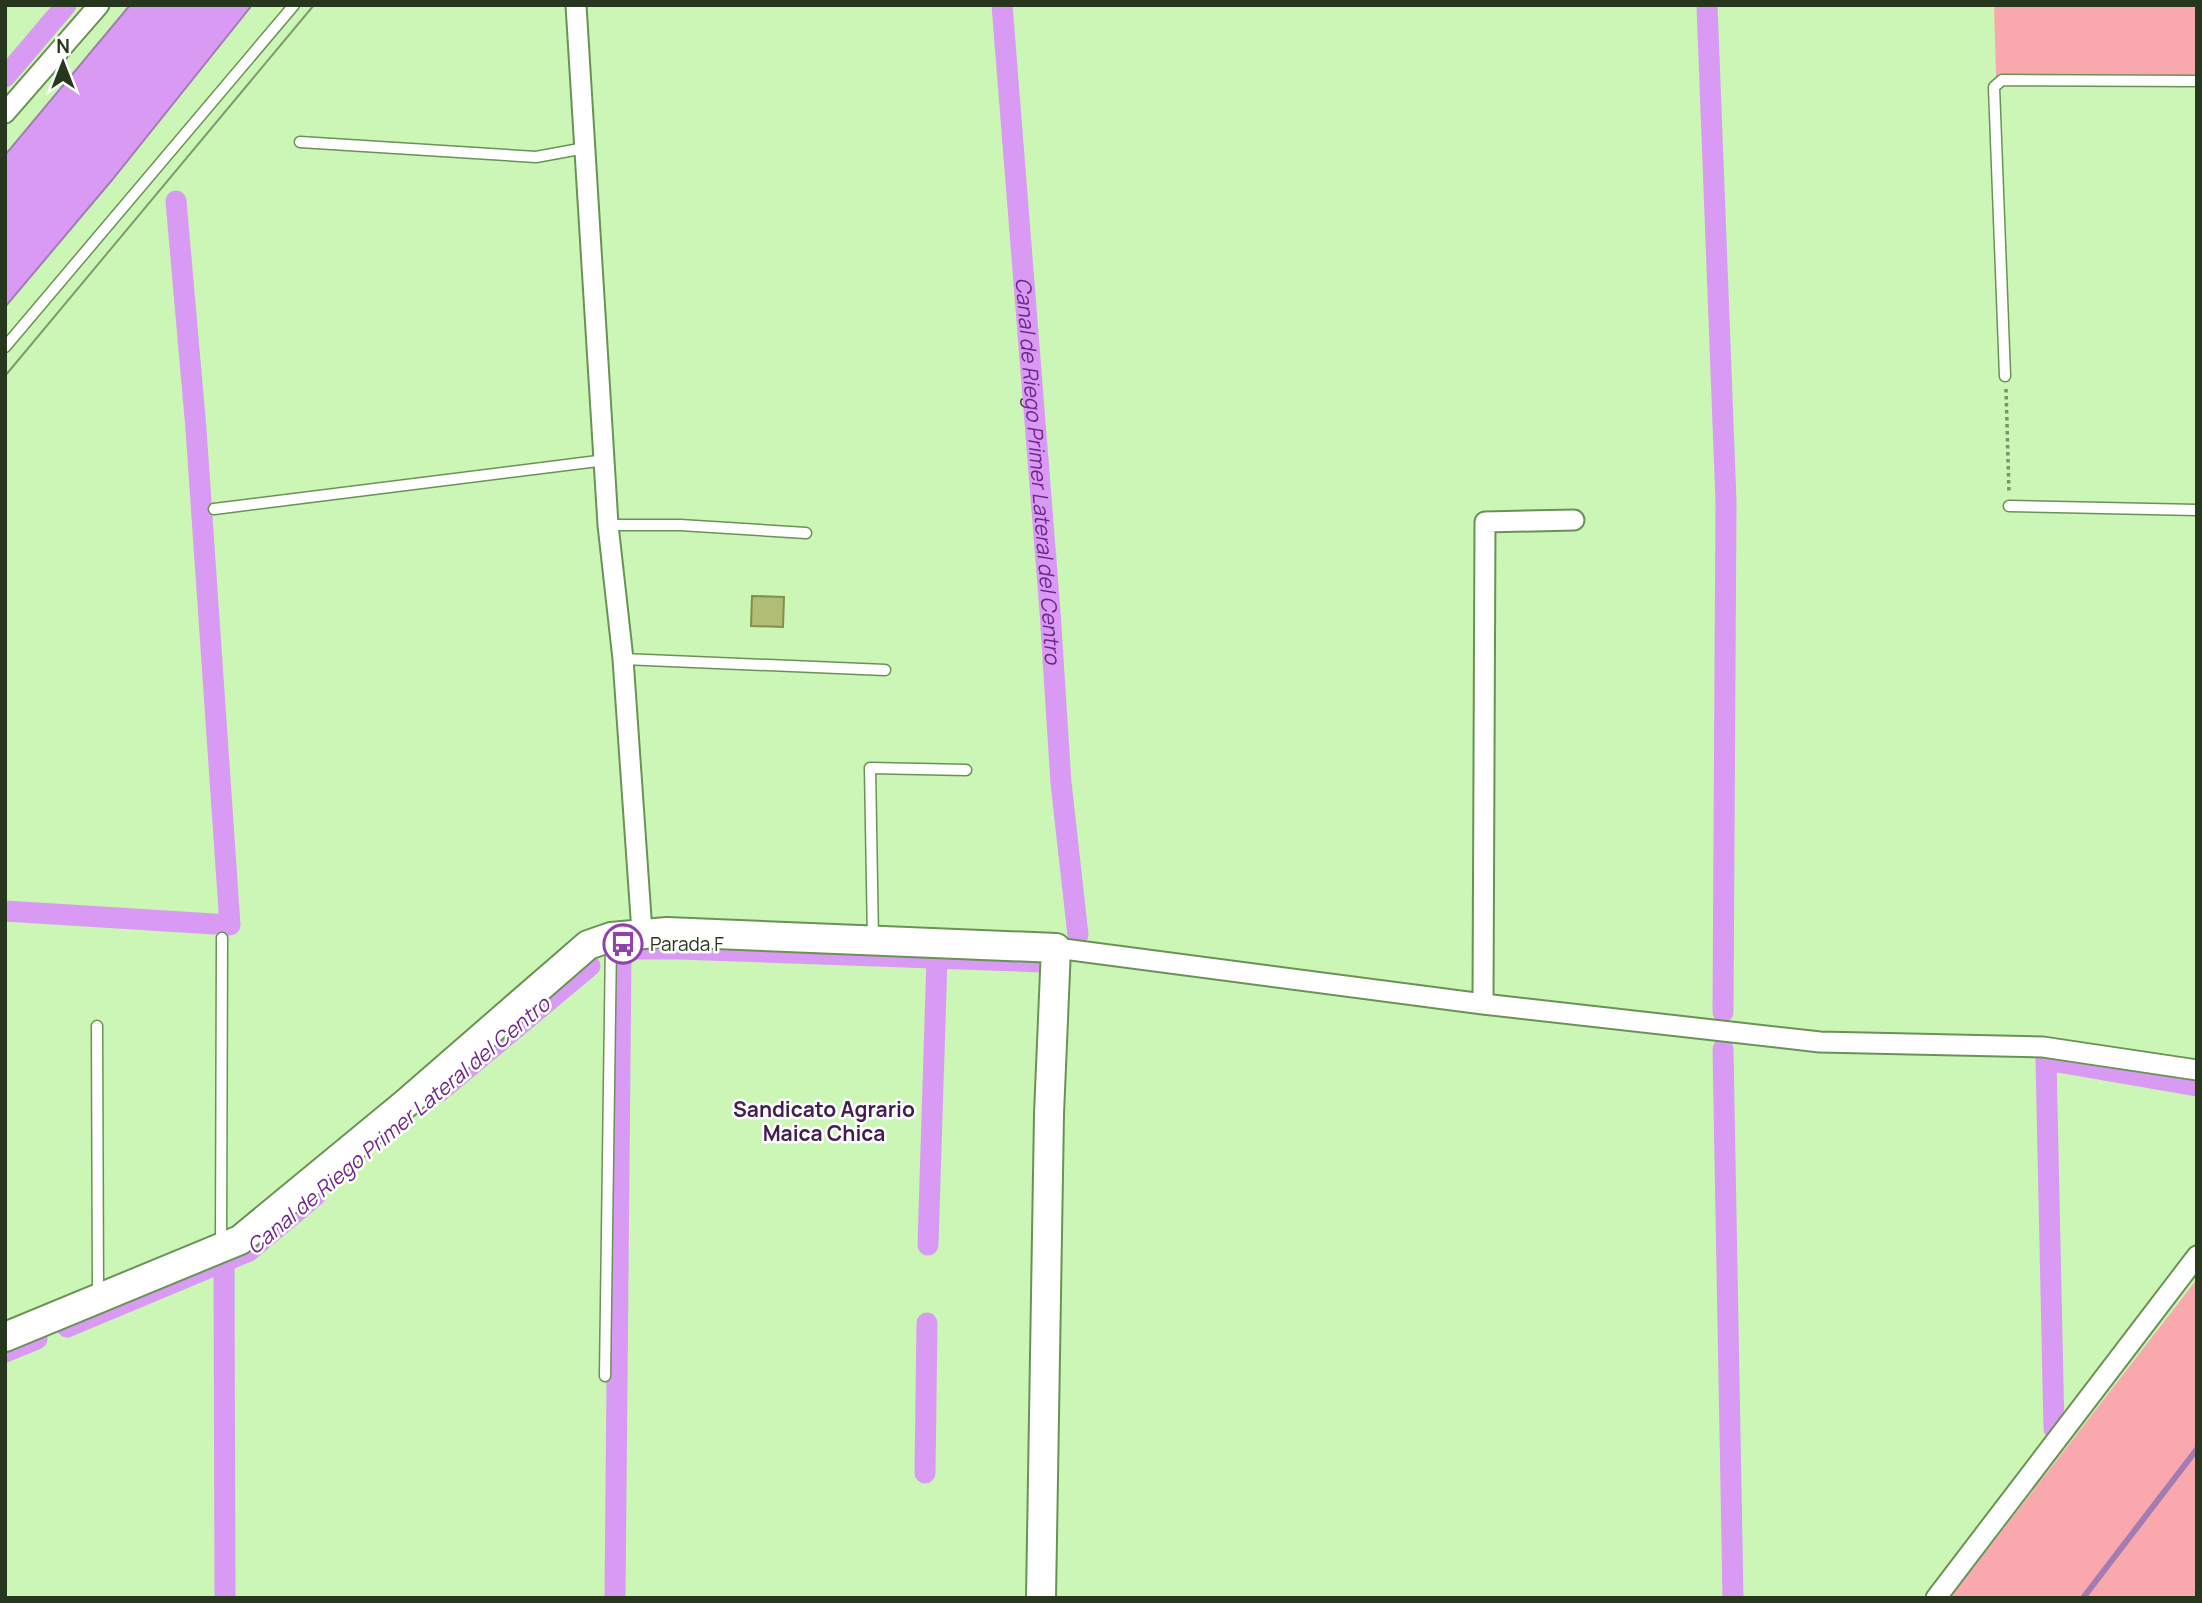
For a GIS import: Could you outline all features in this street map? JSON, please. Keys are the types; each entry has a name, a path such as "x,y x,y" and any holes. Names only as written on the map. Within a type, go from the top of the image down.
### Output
{"street":[{"path":"5,113 99,5"},
{"path":"576,5 608,524 623,659 642,933"},
{"path":"1483,1004 1485,522 1574,520"},
{"path":"5,1337 240,1240 323,1173 588,945 611,937 642,933 1056,948 1483,1004 1820,1042 2043,1047 2197,1070"},
{"path":"1041,1598 1049,1114 1056,948"},
{"path":"1936,1598 2197,1256"}],"lane":[{"path":"5,347 294,5"},
{"path":"2005,376 1994,87 2002,80 2197,81"},
{"path":"300,142 536,157 585,148"},
{"path":"214,509 606,460"},
{"path":"2009,506 2197,510"},
{"path":"608,524 680,525 806,533"},
{"path":"623,659 884,670"},
{"path":"873,940 870,768 966,770"},
{"path":"605,1377 611,937"},
{"path":"221,1248 222,938"},
{"path":"97,1026 98,1300"}],"path":[{"path":"2005,376 2009,506"}],"shaded area":[{"path":"130,5 252,5 112,180 5,307 5,155"},
{"path":"1994,5 2197,5 2197,78 1996,76"},
{"path":"2197,1279 2197,1598 1950,1598"}],"building":[{"path":"752,596 784,597 783,627 751,626"}],"waterway":[{"path":"5,77 66,5"},
{"name":"Canal de Riego Primer Lateral del Centro","path":"1002,5 1061,783 1078,935"},
{"path":"1707,5 1726,501 1723,1012"},
{"path":"5,911 230,925 196,429 176,201"},
{"path":"615,1598 621,953 632,949 678,949 1043,962"},
{"path":"928,1245 937,958"},
{"name":"Canal de Riego Primer Lateral del Centro","path":"439,1092 590,966"},
{"path":"1723,1049 1733,1598"},
{"path":"2054,1429 2046,1060 2197,1086"},
{"name":"Canal de Riego Primer Lateral del Centro","path":"67,1327 249,1251 315,1196"},
{"path":"224,1262 225,1598"},
{"path":"925,1473 927,1323"},
{"name":"Canal de Riego Primer Lateral del Centro","path":"5,1352 37,1339"},
{"path":"2083,1598 2197,1449"}],"tram line":[{"path":"5,376 314,5"}],"place":[{"name":"Parada F","path":"623,944"}],"district":[{"name":"Sandicato Agrario Maica Chica","path":"824,1121"}]}
